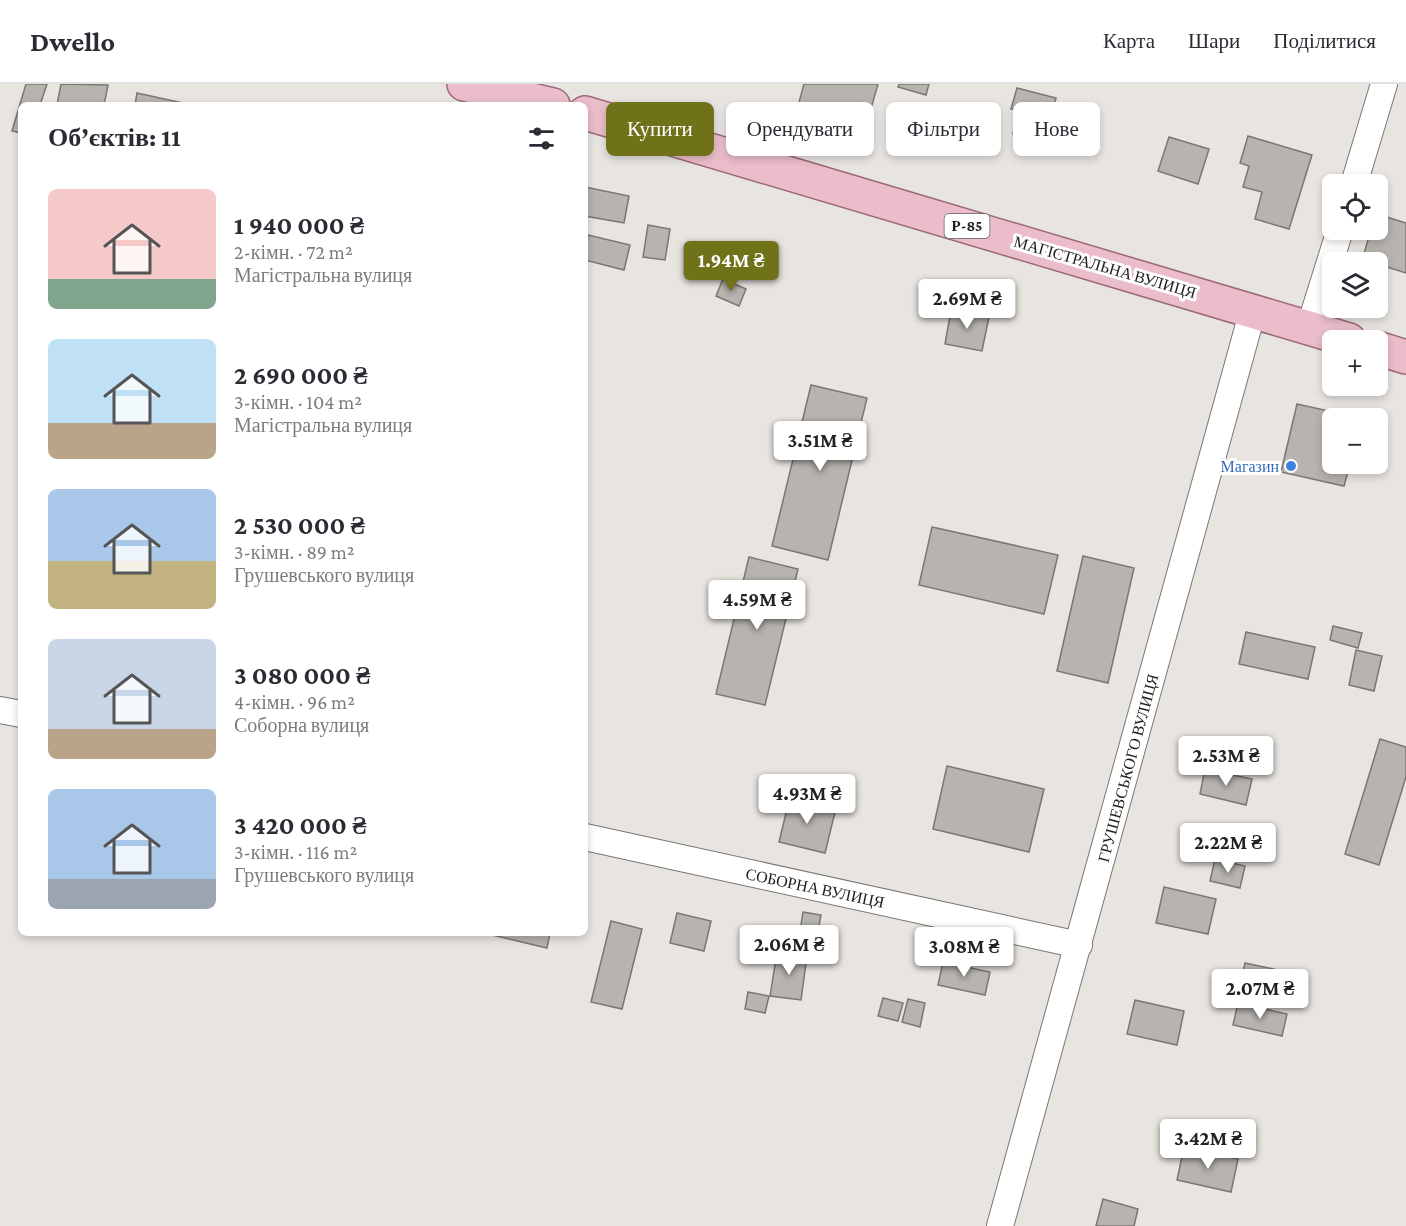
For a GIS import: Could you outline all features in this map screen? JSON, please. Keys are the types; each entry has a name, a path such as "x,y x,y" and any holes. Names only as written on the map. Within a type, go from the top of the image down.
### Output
{"main road":[{"path":"464,84 540,102"},
{"name":"МАГІСТРАЛЬНА ВУЛИЦЯ","path":"588,114 1253,310 1322,333"},
{"path":"1388,351 1406,357"}],"street":[{"path":"1357,174 1384,84"},
{"path":"1309,329 1337,240"},
{"name":"ГРУШЕВСЬКОГО ВУЛИЦЯ","path":"1000,1226 1253,310"},
{"path":"0,710 18,713"},
{"name":"СОБОРНА ВУЛИЦЯ","path":"588,838 1079,945"}],"building":[{"path":"26,84 47,84 41,102 21,102"},
{"path":"61,84 108,85 105,102 58,102"},
{"path":"804,84 878,84 873,102 799,102"},
{"path":"899,84 929,84 926,95 898,87"},
{"path":"1017,88 1056,98 1055,102 1013,102"},
{"path":"137,93 178,102 136,102"},
{"path":"18,111 18,132 12,131"},
{"path":"1248,136 1312,155 1289,229 1255,219 1262,192 1243,187 1249,166 1240,163"},
{"path":"1169,137 1209,149 1198,184 1158,171"},
{"path":"588,188 629,196 624,223 588,217"},
{"path":"1388,217 1406,223 1406,273 1388,267 1388,252 1364,252 1368,240 1388,240"},
{"path":"648,225 670,229 665,260 643,257"},
{"path":"588,235 630,245 624,270 588,261"},
{"path":"723,279 746,289 739,306 716,296"},
{"path":"951,310 989,317 982,351 945,344"},
{"path":"811,385 867,398 828,560 772,546"},
{"path":"1297,404 1322,410 1322,474 1347,474 1344,486 1281,472"},
{"path":"932,527 1058,555 1044,614 919,585"},
{"path":"1083,556 1134,568 1108,683 1057,671"},
{"path":"749,557 798,569 765,705 716,694"},
{"path":"1333,626 1362,633 1358,648 1330,640"},
{"path":"1246,632 1315,647 1308,679 1239,664"},
{"path":"1356,650 1382,656 1374,691 1349,685"},
{"path":"1380,739 1406,747 1406,777 1379,865 1345,854"},
{"path":"947,766 1044,789 1029,852 933,829"},
{"path":"1205,769 1252,779 1246,805 1200,794"},
{"path":"790,797 836,808 825,853 779,842"},
{"path":"1215,859 1245,866 1240,888 1210,881"},
{"path":"1164,887 1216,899 1208,934 1156,923"},
{"path":"803,912 821,915 816,942 799,938"},
{"path":"677,913 711,921 704,951 670,943"},
{"path":"611,921 642,929 622,1009 591,1002"},
{"path":"496,936 549,936 547,948"},
{"path":"777,952 807,956 801,1000 770,996"},
{"path":"943,962 990,972 985,995 938,985"},
{"path":"1245,963 1296,974 1289,1006 1238,995"},
{"path":"748,992 769,996 765,1013 745,1009"},
{"path":"883,998 903,1003 898,1021 878,1016"},
{"path":"908,999 925,1003 920,1027 902,1022"},
{"path":"1135,1000 1184,1011 1177,1045 1127,1034"},
{"path":"1238,1003 1287,1014 1282,1036 1233,1025"},
{"path":"1184,1147 1238,1159 1231,1192 1177,1180"},
{"path":"1103,1199 1138,1209 1134,1226 1096,1226"}],"place":[{"name":"Магазин","path":"1291,466"}]}
